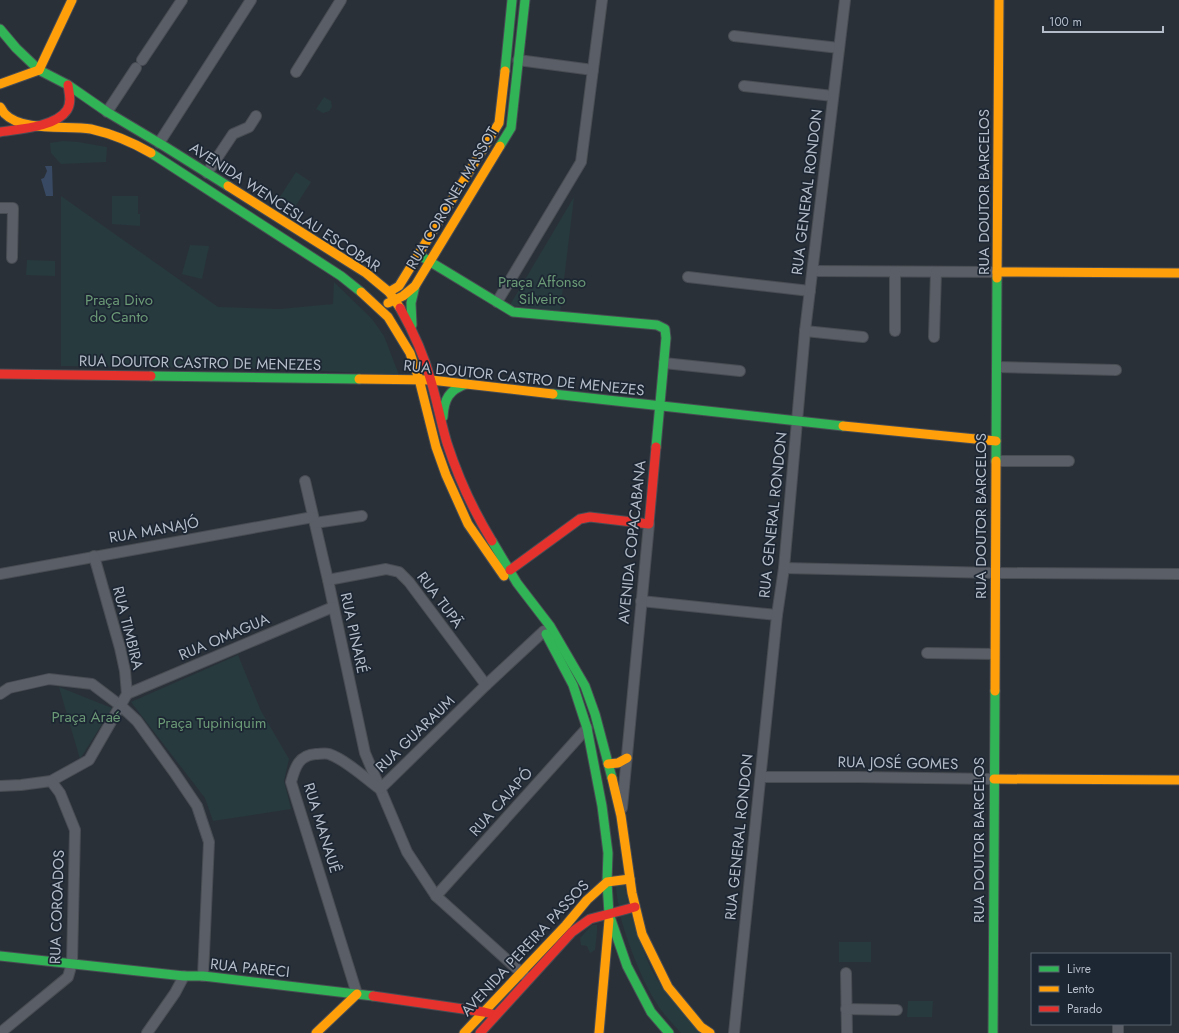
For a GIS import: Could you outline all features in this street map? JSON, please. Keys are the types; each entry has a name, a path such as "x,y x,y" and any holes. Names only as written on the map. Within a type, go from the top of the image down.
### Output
{"street":[{"path":"0,84 39,70 72,0"},
{"path":"107,112 182,0"},
{"path":"159,143 250,0"},
{"path":"296,72 341,0"},
{"name":"RUA CORONEL MASSOT","path":"389,292 399,286 499,123 512,0"},
{"name":"RUA CORONEL MASSOT","path":"396,301 415,286 511,128 525,0"},
{"path":"418,255 497,302 581,162 602,0"},
{"name":"RUA GENERAL RONDON","path":"734,1033 777,615 784,568 805,331 844,0"},
{"name":"RUA DOUTOR BARCELOS","path":"993,1033 994,654 999,0"},
{"name":"AVENIDA WENCESLAU ESCOBAR","path":"0,29 16,48 39,70 68,85 107,112 366,272 389,292 396,301 413,330 431,380 447,442 457,471 480,521 517,583 550,626 585,686 595,714 621,816 630,879 642,934 668,987 701,1027 710,1033"},
{"path":"734,36 839,48"},
{"path":"518,60 593,70"},
{"path":"0,132 55,121 62,116 67,109 70,100 68,85"},
{"path":"744,86 833,96"},
{"path":"0,107 2,112 12,120 34,126"},
{"path":"207,173 232,134 249,127 256,116"},
{"name":"AVENIDA WENCESLAU ESCOBAR","path":"34,126 83,128 109,133 150,152 302,249 341,276 369,299 388,318 410,353 420,380 436,447 446,475 468,524 544,631 573,685 587,728 602,806 608,853 606,882 609,914 627,966 651,1012 669,1033"},
{"path":"0,208 13,208 12,258"},
{"path":"813,271 1179,273"},
{"path":"895,332 896,272"},
{"path":"934,337 936,272"},
{"path":"688,277 810,291"},
{"path":"413,330 411,303 415,286"},
{"path":"369,299 379,304 396,301"},
{"name":"AVENIDA COPACABANA","path":"497,302 513,312 657,325 665,329 666,338 664,363 621,816"},
{"path":"805,331 863,337"},
{"path":"404,379 408,377 411,370 412,362 410,353"},
{"path":"664,363 740,371"},
{"path":"997,367 1116,370"},
{"name":"RUA DOUTOR CASTRO DE MENEZES","path":"0,374 431,380 797,421 996,441"},
{"path":"442,423 443,408 448,395 458,386 466,384"},
{"path":"996,461 1069,461"},
{"name":"RUA PINARÉ","path":"304,481 328,580 365,753 380,789"},
{"name":"RUA MANAJÓ","path":"0,574 94,556 314,520 362,516"},
{"path":"493,560 510,570 580,519 590,516 649,524"},
{"name":"RUA TIMBIRA","path":"94,556 120,648 125,671 127,694"},
{"path":"784,568 995,573 1179,574"},
{"name":"RUA TUPÃ","path":"328,580 386,569 399,572 409,582 486,685"},
{"path":"641,600 777,615"},
{"name":"RUA OMAGUA","path":"127,694 333,607"},
{"name":"RUA GUARAUM","path":"525,976 436,896 407,852 380,789 486,685 544,631"},
{"path":"927,653 994,654"},
{"path":"0,694 9,688 49,679 92,684 121,706 136,722 174,772 197,806 209,842 203,976"},
{"path":"0,786 51,781 89,760 127,694"},
{"name":"RUA CAIAPÓ","path":"436,896 587,728"},
{"name":"RUA MANAUÊ","path":"357,994 291,782 294,769 302,760 312,754 327,753 340,759 380,789"},
{"path":"608,764 615,765 621,763 627,758"},
{"name":"AVENIDA COPACABANA","path":"602,806 608,792 621,776 627,758"},
{"name":"RUA JOSÉ GOMES","path":"761,777 1179,780"},
{"name":"RUA COROADOS","path":"0,1032 68,977 72,963 75,830 60,793 51,781"},
{"name":"AVENIDA PEREIRA PASSOS","path":"464,1033 484,1012 525,976 569,929 587,900 606,882 630,879"},
{"name":"AVENIDA PEREIRA PASSOS","path":"569,929 590,919 635,907"},
{"path":"599,1033 609,914"},
{"name":"RUA PARECI","path":"0,956 184,976 203,976 357,994 496,1015"},
{"path":"604,976 610,966 627,966"},
{"path":"846,973 847,1033"},
{"path":"147,1033 175,993 184,976"},
{"name":"AVENIDA PEREIRA PASSOS","path":"480,1033 496,1015 525,976"},
{"path":"316,1033 357,994"},
{"path":"846,1009 897,1010"}],"green space":[{"path":"324,97 331,101 332,107 329,111 323,113 316,109"},
{"path":"63,141 107,147 106,162 61,164 51,153 50,143"},
{"path":"296,172 311,182 293,210 278,200"},
{"name":"Praça Divo do Canto","path":"61,196 218,307 280,309 333,304 334,282 372,319 384,336 399,375 284,369 61,366"},
{"path":"112,196 138,196 140,226 112,224"},
{"name":"Praça Affonso Silveiro","path":"574,197 560,312 510,305"},
{"path":"190,245 209,246 202,279 182,274"},
{"path":"27,260 55,261 55,276 26,275"},
{"name":"Praça Tupiniquim","path":"238,655 261,711 289,759 284,781 291,809 213,821 205,798 131,702"},
{"name":"Praça Araé","path":"59,687 112,708 80,759"},
{"path":"624,884 628,901 627,904 620,906 618,903 616,888 617,885"},
{"path":"630,912 653,973 673,1001 702,1033 681,1033 663,1012 651,994 636,961 620,915"},
{"path":"592,925 597,925 597,932 595,950 590,953 587,946 581,945 580,938"},
{"path":"839,942 871,942 871,962 839,962"},
{"path":"908,1001 933,1001 932,1017 907,1017"}],"water":[{"path":"45,166 52,166 53,196 46,196 41,179 44,178 47,171"}],"traffic: fast":[{"path":"505,71 512,0"},
{"path":"500,146 511,128 525,0"},
{"path":"0,29 16,48 39,70 68,85 107,112 228,186"},
{"path":"151,153 341,276 361,292"},
{"path":"419,255 513,312 657,325 665,329 666,338 656,447"},
{"path":"996,461 997,278"},
{"path":"412,325 411,303 415,286"},
{"path":"151,376 359,379"},
{"path":"443,417 448,396 455,389 466,384"},
{"path":"553,394 843,426"},
{"path":"492,541 517,583 550,626 585,686 595,714 612,778"},
{"path":"546,634 573,685 587,728 602,806 608,853 607,882 609,914 627,966 651,1012 669,1033"},
{"path":"993,1033 995,691"},
{"path":"0,956 184,976 203,976 373,996"}],"traffic: slow":[{"path":"39,70 72,0"},
{"path":"997,278 999,0"},
{"path":"0,84 39,70"},
{"path":"389,292 399,286 499,123 505,71"},
{"path":"0,107 5,114 13,120 22,123 34,126 91,129 107,133 137,145 151,153"},
{"path":"388,303 403,296 415,286 500,146"},
{"path":"228,186 366,273 389,292 400,308"},
{"path":"997,272 1179,273"},
{"path":"361,292 388,317 410,353 419,379 436,447 446,475 468,524 504,576"},
{"path":"359,379 431,380 553,394"},
{"path":"843,426 996,441"},
{"path":"995,691 996,461"},
{"path":"608,764 618,763 627,758"},
{"path":"612,778 621,816 632,893 642,934 668,987 701,1027 710,1033"},
{"path":"994,779 1179,780"},
{"path":"464,1033 566,925 587,900 607,882 630,879"},
{"path":"599,1033 609,920"},
{"path":"316,1033 357,994"}],"traffic: jam":[{"path":"0,132 46,124 62,116 69,107 70,98 68,85"},
{"path":"400,308 422,353 447,443 456,468 466,493 492,541"},
{"path":"0,374 151,376"},
{"path":"510,570 580,519 590,517 649,524 656,447"},
{"path":"480,1033 572,932 590,919 635,907"},
{"path":"373,996 496,1015"}]}
